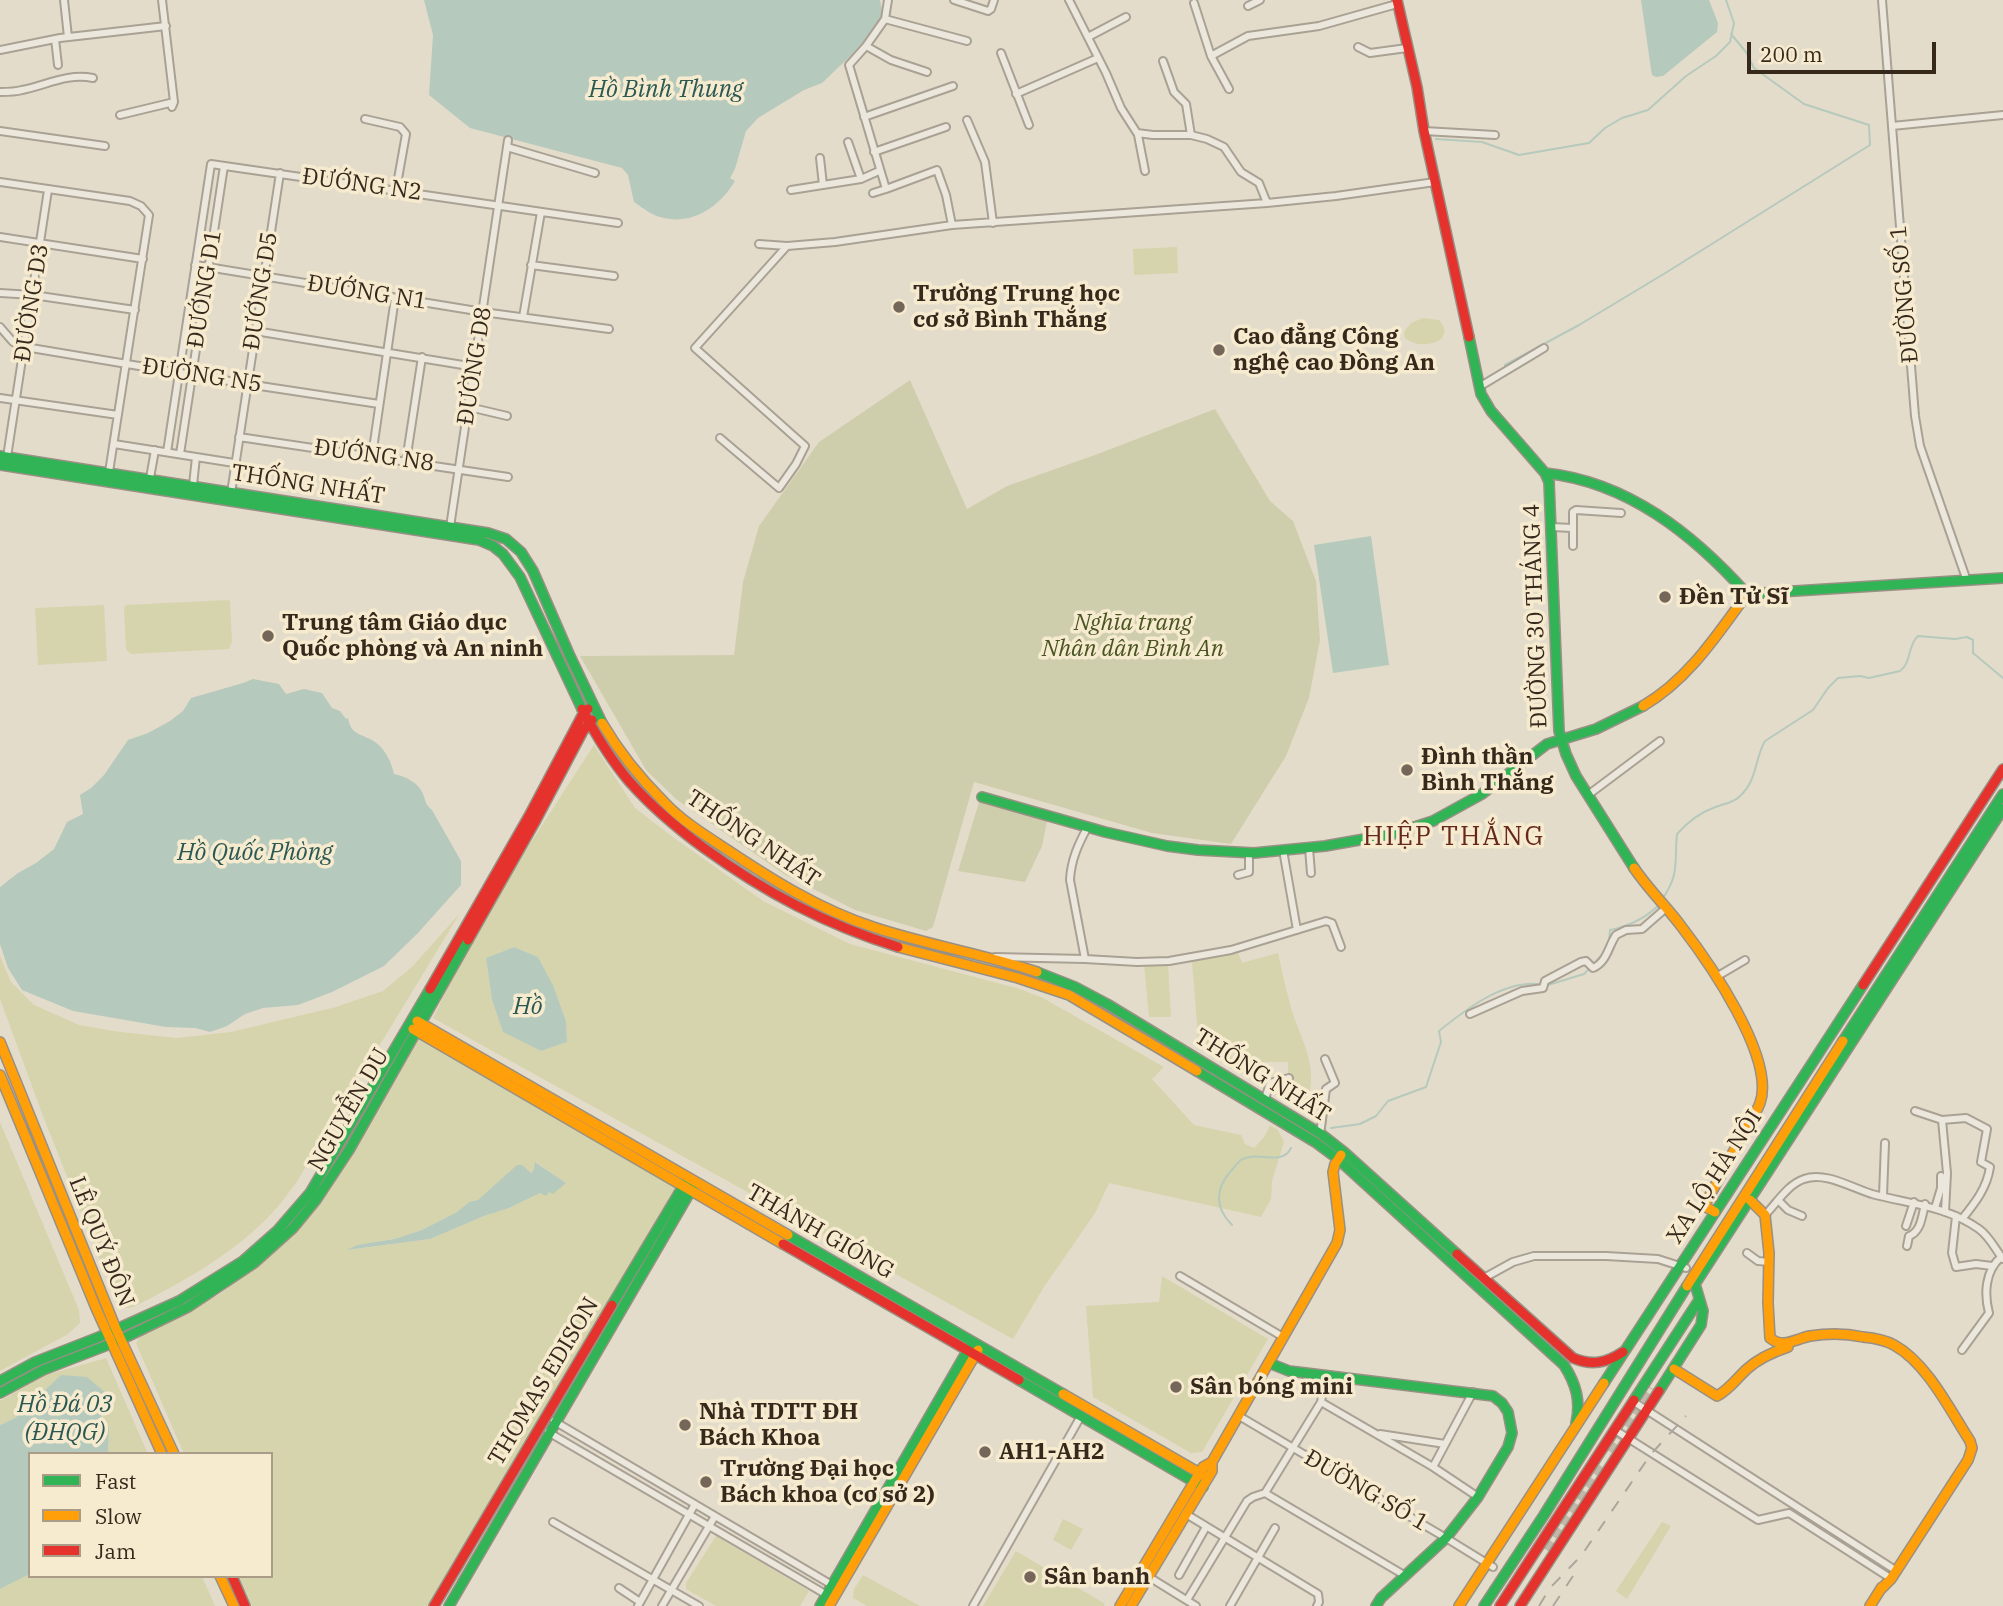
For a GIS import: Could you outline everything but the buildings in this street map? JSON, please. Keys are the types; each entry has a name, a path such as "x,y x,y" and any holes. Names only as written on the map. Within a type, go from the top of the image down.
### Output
{"main road":[{"name":"ĐƯỜNG 30 THÁNG 4","path":"1397,2 1481,394 1490,411 1545,473 1549,482 1559,731 1565,754 1630,861 1716,977 1753,1046 1760,1066 1763,1090 1761,1101 1704,1206 1717,1214"},
{"name":"THỐNG NHẤT","path":"3,461 450,527 506,539 521,552 533,571 569,654 616,746 636,773 666,805 770,879 816,904 873,927 1034,971 1075,987 1265,1099 1341,1156 1484,1278 1561,1355 1577,1392 1579,1406 1575,1428"},
{"path":"1545,473 1574,477 1596,484 1628,497 1652,511 1716,561 1747,594"},
{"name":"THỐNG NHẤT","path":"109,477 150,478 193,485 230,496 479,540 498,548 520,577 584,712 605,749 628,780 659,813 719,859 808,915 867,938 932,958 1031,982 1070,996 1318,1138"},
{"path":"510,561 521,552"},
{"path":"982,797 1087,828 1153,843 1195,849 1249,852 1310,848 1369,839 1434,821 1478,797 1547,744 1584,733 1639,707 1674,685 1747,594 2003,578"},
{"name":"NGUYỄN DU","path":"415,1025 584,712 596,709"},
{"name":"NGUYỄN DU","path":"0,1393 42,1371 116,1342 217,1290 279,1242 295,1226 326,1188 349,1140 536,820 596,709"},
{"name":"XA LỘ HÀ NỘI","path":"1459,1606 1490,1565 2003,769"},
{"name":"XA LỘ HÀ NỘI","path":"1876,969 2003,778"},
{"name":"XA LỘ HÀ NỘI","path":"1926,921 2003,794"},
{"name":"XA LỘ HÀ NỘI","path":"1484,1606 1905,952 2003,809"},
{"path":"932,958 934,944"},
{"name":"THÁNH GIÓNG","path":"415,1025 1201,1480"},
{"name":"LÊ QUÝ ĐÔN","path":"0,1042 117,1329 116,1342 161,1452"},
{"name":"LÊ QUÝ ĐÔN","path":"0,1075 107,1334 116,1342 173,1452"},
{"name":"NGUYỄN DU","path":"0,1381 35,1362 107,1334 179,1301 213,1282 243,1261 278,1230 303,1202 349,1140"},
{"path":"28,1147 39,1142"},
{"path":"1131,1606 1144,1574 1201,1480 1212,1471 1212,1462 1339,1239 1333,1172 1341,1156"},
{"name":"THỐNG NHẤT","path":"1341,1156 1561,1355 1596,1364 1613,1359 1627,1348"},
{"name":"THOMAS EDISON","path":"434,1606 689,1184"},
{"name":"THOMAS EDISON","path":"449,1606 550,1433 689,1184"},
{"path":"1746,1197 1765,1215 1770,1338 1783,1344 1809,1335 1843,1333 1892,1344 1906,1353 1927,1375 1970,1441 1972,1448 1968,1460 1891,1579 1880,1591"},
{"name":"XA LỘ HÀ NỘI","path":"1541,1486 1575,1428 1683,1267"},
{"path":"1520,1606 1701,1325 1703,1311 1692,1282"},
{"path":"1500,1606 1699,1300"},
{"path":"1653,1389 1703,1311"},
{"path":"1674,1369 1717,1396 1725,1393 1760,1357 1774,1350 1811,1340 1844,1337 1890,1348 1903,1356 1924,1379 1963,1437 1967,1448 1964,1458 1870,1606"},
{"path":"829,1606 974,1348"},
{"name":"THÁNH GIÓNG","path":"974,1348 1081,1416 1201,1480"},
{"path":"1269,1363 1289,1371 1493,1396 1508,1412 1512,1433 1508,1447 1478,1497 1446,1538 1381,1598 1376,1606"},
{"path":"1603,1466 1612,1453"},
{"path":"1120,1606 1186,1514 1201,1480"},
{"path":"820,1606 889,1495"},
{"path":"1512,1606 1548,1551"},
{"name":"XA LỘ HÀ NỘI","path":"1468,1606 1490,1565"},
{"path":"221,1578 240,1605"},
{"path":"233,1578 240,1605"}],"street":[{"path":"64,0 68,37"},
{"path":"120,115 173,105 162,0"},
{"path":"886,189 849,65 885,19 888,0"},
{"path":"954,0 988,10 994,0"},
{"path":"1069,0 1121,108 1138,135 1145,171"},
{"path":"1248,6 1261,0"},
{"name":"ĐƯỜNG SỐ 1","path":"1882,0 1915,416 1920,446 1967,581"},
{"path":"1211,56 1248,36 1319,26 1397,2"},
{"path":"1194,3 1211,56 1229,89"},
{"path":"1087,37 1126,17"},
{"path":"885,19 967,41"},
{"path":"0,50 68,37 166,26"},
{"path":"55,39 58,65"},
{"path":"866,46 891,60 927,72"},
{"path":"1358,47 1370,53 1407,48"},
{"path":"1001,53 1028,125"},
{"path":"1016,94 1098,58"},
{"path":"1163,61 1174,92 1186,104 1191,135"},
{"path":"0,92 22,90 66,77 93,78"},
{"path":"864,117 953,86"},
{"path":"1892,126 2003,115"},
{"path":"365,119 400,127 406,134 396,190"},
{"path":"967,120 985,162 993,223"},
{"path":"874,152 946,127"},
{"path":"0,131 105,146"},
{"path":"1424,131 1495,135"},
{"path":"1138,135 1191,135 1224,147 1241,172 1259,183 1267,203"},
{"path":"848,142 861,179"},
{"name":"ĐƯỜNG D8","path":"450,527 508,144 595,173"},
{"path":"820,158 823,184"},
{"name":"ĐƯỚNG N2","path":"211,164 618,223"},
{"name":"ĐƯỚNG D1","path":"167,452 211,164"},
{"name":"ĐƯỚNG D1","path":"180,454 224,166"},
{"path":"873,193 937,170 946,195 952,225"},
{"path":"790,190 861,179 879,171"},
{"name":"ĐƯỚNG D5","path":"230,496 280,173"},
{"path":"760,244 787,246 952,225 1267,203 1435,182"},
{"path":"0,183 130,201 141,206 149,215 109,477"},
{"name":"ĐƯỜNG D3","path":"3,461 17,401 48,190"},
{"path":"205,199 219,201"},
{"path":"523,317 541,212"},
{"path":"0,237 143,259"},
{"path":"720,438 779,488 805,446 695,348 787,246"},
{"name":"ĐƯỚNG N1","path":"195,265 483,312 609,329"},
{"path":"531,265 614,276"},
{"path":"0,293 33,295 135,310"},
{"path":"372,456 395,298"},
{"path":"189,308 202,309"},
{"path":"0,327 13,342 25,347"},
{"path":"255,331 475,366"},
{"path":"185,336 198,338"},
{"name":"ĐƯỜNG N5","path":"25,347 379,404"},
{"path":"1479,387 1544,348"},
{"path":"406,461 422,357"},
{"path":"0,398 118,415"},
{"path":"468,407 508,416"},
{"path":"173,411 187,412"},
{"name":"ĐƯỚNG N8","path":"239,437 508,477"},
{"path":"114,444 234,463"},
{"path":"150,478 155,450"},
{"path":"193,485 196,457"},
{"path":"1573,547 1572,515 1576,510 1621,513"},
{"path":"1552,527 1572,528"},
{"path":"1588,795 1660,741"},
{"path":"1085,959 1070,867 1087,828"},
{"path":"1310,848 1311,873"},
{"path":"1283,850 1297,930"},
{"path":"1238,875 1249,872 1249,852"},
{"path":"1470,1014 1519,992 1543,988 1545,981 1581,962 1586,961 1591,967 1600,964 1616,934 1642,929 1663,905"},
{"path":"985,957 1169,961 1231,950 1330,921 1340,947"},
{"path":"1716,977 1745,961"},
{"path":"1318,1138 1326,1089 1335,1083 1325,1059"},
{"path":"1265,1099 1270,1083 1289,1078"},
{"path":"1915,1111 1942,1120 1966,1118 1986,1128 1988,1133 1981,1162 1990,1168 1985,1186 1959,1217 1952,1254 1956,1267 1976,1264 1992,1266"},
{"path":"1942,1120 1947,1173 1945,1212"},
{"path":"1883,1196 1885,1143"},
{"path":"1935,1208 1941,1188 1941,1175"},
{"path":"1765,1215 1792,1186 1805,1178 1821,1177 1883,1196 1925,1204 1959,1217 1988,1237 2002,1258 1992,1266 1987,1285 1989,1314 1962,1350"},
{"path":"1779,1201 1788,1210 1802,1216"},
{"path":"1906,1226 1914,1202"},
{"path":"1907,1246 1909,1236 1919,1228 1925,1204"},
{"path":"1747,1253 1758,1261 1769,1262"},
{"path":"1484,1278 1513,1262 1534,1256 1658,1259 1683,1267"},
{"path":"1180,1276 1283,1337"},
{"path":"1186,1600 1247,1501 1265,1493 1321,1402 1326,1376"},
{"path":"1433,1467 1473,1392"},
{"path":"1321,1402 1433,1467 1478,1497"},
{"path":"1634,1402 1890,1572"},
{"path":"973,1606 1081,1416"},
{"name":"ĐƯỜNG SỐ 1","path":"1239,1416 1490,1565"},
{"path":"546,1417 832,1585"},
{"path":"540,1428 827,1595"},
{"path":"1615,1430 1758,1520 1789,1513 1890,1572"},
{"path":"1375,1433 1445,1444"},
{"path":"613,1470 619,1459"},
{"path":"1265,1493 1404,1576"},
{"path":"619,1588 639,1604 695,1504"},
{"path":"1186,1514 1318,1594 1317,1606"},
{"path":"663,1606 715,1516"},
{"path":"553,1522 699,1606"},
{"path":"1179,1575 1206,1527"},
{"path":"1230,1606 1275,1528"},
{"path":"771,1562 777,1552"},
{"path":"1144,1574 1196,1606"}],"green space":[{"path":"1177,247 1178,273 1134,275 1133,249"},
{"path":"1423,318 1439,320 1444,327 1441,339 1420,344 1405,338 1404,332 1411,323"},
{"name":"Nghĩa trang Nhân dân Bình An","path":"910,380 967,509 1007,486 1215,409 1270,501 1293,521 1316,581 1320,640 1309,698 1286,756 1231,844 1152,833 974,782 933,927 926,931 855,910 784,874 676,799 646,770 580,656 734,655 743,582 759,526 819,442"},
{"path":"228,600 232,642 229,649 131,654 126,649 126,605"},
{"path":"104,605 107,661 38,665 35,608"},
{"path":"594,745 635,808 763,901 850,944 1020,989 1043,998 1164,1067 1152,1079 1194,1125 1241,1135 1245,1144 1254,1148 1265,1136 1270,1125 1278,1130 1284,1142 1272,1181 1271,1199 1261,1217 1109,1183 1095,1213 1044,1287 1013,1339 433,1018 480,921","holes":["514,947 538,957 553,985 566,1021 567,1042 541,1051 503,1031 492,1000 486,958"]},
{"path":"990,800 1048,817 1042,846 1025,882 958,871 979,802"},
{"path":"460,913 296,1183 275,1210 242,1241 189,1277 133,1307 118,1305 0,999 0,956 11,982 34,1005 79,1025 177,1038 231,1032 336,1007 383,991 413,966"},
{"path":"1237,950 1242,963 1278,953 1292,1009 1309,1058 1311,1079 1307,1102 1314,1106 1314,1117 1275,1094 1280,1081 1288,1082 1288,1062 1266,1062 1263,1087 1242,1073 1242,1054 1231,1053 1233,1068 1199,1048 1192,962"},
{"path":"1144,964 1168,965 1171,1017 1149,1017"},
{"path":"419,1035 677,1186 431,1606 252,1606 240,1578 273,1578 273,1452 183,1452 136,1343 140,1337 220,1294 301,1225 331,1188","holes":["536,1162 566,1183 557,1189 540,1193 430,1239 349,1250 357,1245 394,1239 422,1230 457,1212 469,1202 478,1200 522,1166 530,1173 535,1169"]},
{"path":"0,1122 79,1310 80,1323 68,1334 0,1371"},
{"path":"1162,1276 1268,1339 1202,1452 1191,1453 1093,1397 1086,1306 1159,1302"},
{"path":"106,1358 147,1452 108,1452 109,1427 101,1416 106,1393 61,1375 15,1418 0,1425 0,1401 46,1375"},
{"path":"1063,1519 1083,1529 1071,1550 1053,1540"},
{"path":"1662,1522 1671,1526 1627,1599 1616,1591"},
{"path":"716,1536 809,1591 800,1606 716,1606 686,1589 686,1583"},
{"name":"Sân banh","path":"1016,1551 1105,1604 1104,1606 983,1606"},
{"path":"28,1575 28,1578 203,1578 215,1606 0,1606 0,1589"},
{"path":"863,1575 920,1606 867,1606 853,1598 854,1589"}],"water":[{"name":"Hồ Bình Thung","path":"424,0 880,0 883,15 862,45 822,83 804,90 758,118 746,131 730,178 735,181 722,198 696,216 675,219 656,216 634,202 628,175 622,168 470,128 429,95 433,35"},
{"path":"1641,0 1709,0 1718,23 1717,32 1663,76 1656,77 1652,75"},
{"path":"1371,536 1389,665 1333,673 1314,545"},
{"name":"Hồ Quốc Phòng","path":"253,679 279,684 286,694 304,689 322,693 332,708 348,718 355,732 379,745 389,758 394,774 403,776 421,790 461,861 461,885 384,966 332,992 298,1005 263,1008 210,1032 73,1011 22,990 8,968 0,944 0,887 54,849 67,822 83,814 80,795 104,775 128,740 170,721 183,711 191,698"},
{"name":"Hồ","path":"514,947 538,957 553,985 566,1021 567,1042 541,1051 503,1032 492,1000 486,958"},
{"path":"535,1162 566,1183 553,1194 549,1192 546,1196 540,1193 430,1239 347,1250 357,1245 394,1239 422,1230 457,1212 469,1202 478,1200 517,1165 522,1165 531,1173"},
{"name":"Hồ Đá 03 (ĐHQG)","path":"61,1375 87,1377 106,1393 101,1416 109,1427 108,1452 28,1452 28,1575 0,1589 0,1425 15,1418"}],"waterway":[{"path":"1436,139 1482,142 1519,155 1589,143 1605,128 1622,118 1648,110 1730,42 1734,23 1726,0"},
{"path":"1505,365 1579,325 1667,272 1870,145 1869,125 1804,104 1754,68 1746,52 1731,34"},
{"path":"1663,898 1674,874 1677,834 1703,813 1739,797 1750,784 1765,741 1813,710 1838,678 1869,678 1900,671 1918,636 1955,639 1967,637 1973,640 1973,653 2003,678"},
{"path":"1609,943 1610,930 1636,921 1658,906"},
{"path":"1595,963 1607,948"},
{"path":"1548,985 1584,974 1589,969"},
{"path":"1331,1128 1360,1124 1376,1116 1388,1101 1426,1087 1441,1042 1439,1031 1485,998 1511,987 1538,984"},
{"path":"1232,1225 1222,1212 1219,1199 1222,1185 1230,1172 1247,1157 1275,1158 1287,1154 1291,1148"}],"tunnel":[{"path":"1612,1453 1653,1389"},
{"path":"1548,1551 1603,1466"}],"railway":[{"path":"1539,1606 1550,1588 1581,1556 1651,1454 1686,1416"},
{"path":"1553,1606 1579,1567"}],"traffic: fast":[{"path":"1469,337 1481,394 1491,411 1545,473 1549,482 1559,731 1576,776 1634,868"},
{"path":"0,456 488,533 506,539 521,552 533,571 602,723"},
{"path":"0,465 479,540 503,554 520,577 582,709"},
{"path":"1545,473 1604,487 1657,514 1704,551 1747,594"},
{"path":"1747,594 2003,578"},
{"path":"982,797 1105,832 1167,846 1254,853 1325,846 1393,834 1433,821 1482,794 1547,744 1596,729 1643,706"},
{"path":"1843,1041 2003,794"},
{"path":"1695,1284 2003,809"},
{"path":"0,1393 43,1370 118,1341 188,1307 254,1263 293,1228 316,1200 349,1150 468,940"},
{"path":"1037,972 1075,987 1107,1004 1321,1134 1457,1254"},
{"path":"1604,1383 1863,985"},
{"path":"0,1381 35,1362 179,1301 243,1261 278,1230 310,1193 430,989"},
{"path":"1197,1071 1315,1142 1338,1159 1564,1365 1576,1393 1576,1423"},
{"path":"612,1305 685,1183"},
{"path":"449,1606 693,1187"},
{"path":"788,1235 1063,1394"},
{"path":"1659,1391 1701,1325 1703,1311 1695,1284"},
{"path":"1484,1606 1687,1286"},
{"path":"1634,1400 1699,1300"},
{"path":"820,1606 970,1346"},
{"path":"1269,1363 1289,1371 1493,1396 1508,1412 1512,1433 1508,1447 1478,1497 1446,1538 1381,1598 1376,1606"},
{"path":"1019,1380 1203,1487"}],"traffic: slow":[{"path":"1643,706 1688,670 1747,594"},
{"path":"602,723 638,774 678,815 741,859 795,892 873,927 1037,972"},
{"path":"1634,868 1707,962 1737,1011 1758,1061 1762,1084 1760,1103 1704,1206 1715,1212"},
{"path":"898,947 1018,978 1069,995 1197,1071"},
{"path":"417,1021 788,1235"},
{"path":"413,1029 783,1244"},
{"path":"1687,1286 1843,1041"},
{"path":"0,1042 116,1329 173,1452"},
{"path":"0,1075 96,1308 161,1452"},
{"path":"1131,1606 1212,1471 1212,1462 1337,1243 1340,1230 1333,1172 1341,1155"},
{"path":"1750,1200 1765,1215 1769,1253 1770,1338 1784,1343 1810,1336 1843,1334 1894,1345 1906,1353 1927,1375 1970,1441 1972,1448 1968,1460 1891,1579 1880,1590"},
{"path":"1674,1369 1717,1396 1756,1362 1788,1347"},
{"path":"829,1606 978,1350"},
{"path":"1459,1606 1604,1383"},
{"path":"1063,1394 1208,1478"},
{"path":"1120,1606 1203,1467 1212,1462"},
{"path":"221,1578 234,1606"},
{"path":"1870,1606 1882,1587"}],"traffic: jam":[{"path":"1397,0 1469,337"},
{"path":"582,709 629,781 684,833 750,879 797,906 898,947"},
{"path":"430,989 588,709"},
{"path":"468,940 583,731 592,720"},
{"path":"1863,985 2003,769"},
{"path":"783,1244 1019,1380"},
{"path":"1457,1254 1573,1358 1599,1362 1623,1352"},
{"path":"434,1606 612,1305"},
{"path":"1520,1606 1659,1391"},
{"path":"1500,1606 1634,1400"},
{"path":"233,1578 245,1606"}],"place":[{"name":"Trường Trung học cơ sở Bình Thắng","path":"899,307"},
{"name":"Cao đẳng Công nghệ cao Đồng An","path":"1219,350"},
{"name":"Đền Tử Sĩ","path":"1665,597"},
{"name":"Trung tâm Giáo dục Quốc phòng và An ninh","path":"268,636"},
{"name":"Đình thần Bình Thắng","path":"1407,770"},
{"name":"Sân bóng mini","path":"1176,1387"},
{"name":"Nhà TDTT ĐH Bách Khoa","path":"685,1425"},
{"name":"AH1-AH2","path":"985,1452"},
{"name":"Trường Đại học Bách khoa (cơ sở 2)","path":"706,1482"},
{"name":"Sân banh","path":"1030,1577"}],"district":[{"name":"HIỆP THẮNG","path":"1454,837"}]}
